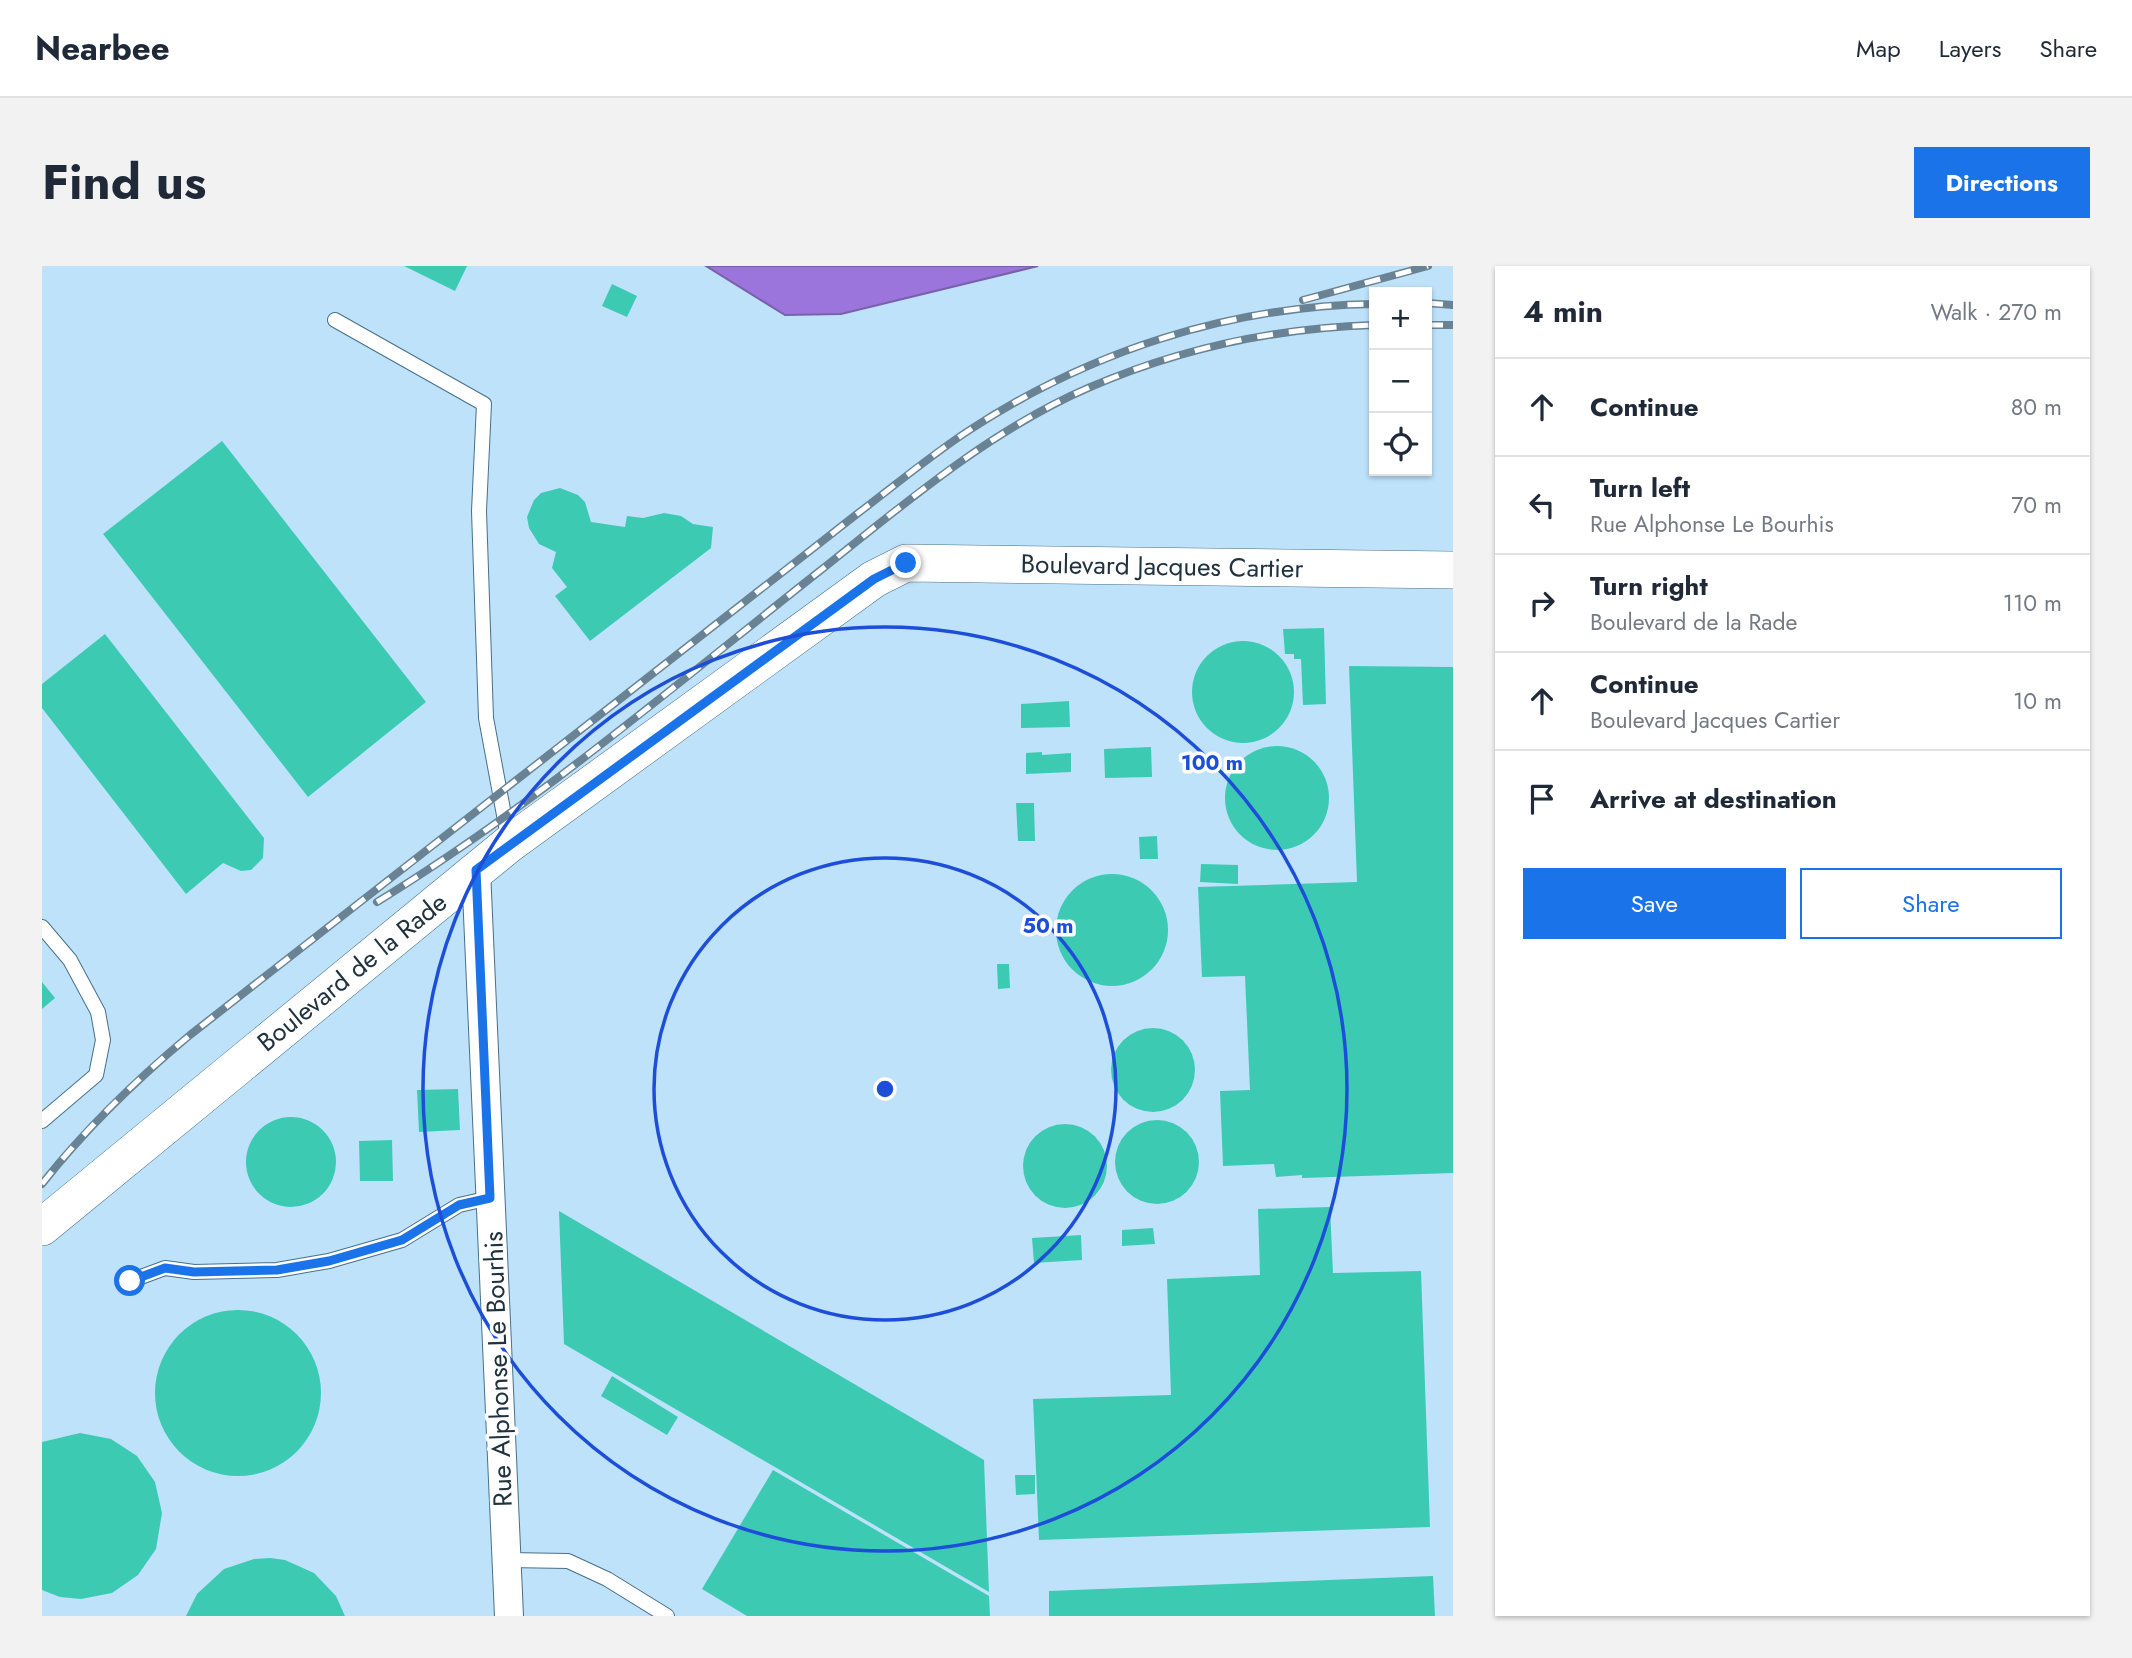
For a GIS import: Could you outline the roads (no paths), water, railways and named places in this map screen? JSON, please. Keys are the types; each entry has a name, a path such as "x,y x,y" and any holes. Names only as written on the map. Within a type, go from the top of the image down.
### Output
{"street":[{"name":"Boulevard Jacques Cartier","path":"874,579 906,563 1453,570"},
{"name":"Boulevard de la Rade","path":"42,1227 509,844 874,579"},
{"name":"Rue Alphonse Le Bourhis","path":"476,870 506,1560 512,1614"}],"lane":[{"path":"335,320 484,404 479,511 486,718 509,844"},
{"path":"42,928 70,960 98,1012 103,1040 96,1074 42,1121"},
{"path":"130,1281 165,1268 194,1272 277,1270 329,1261 402,1240 459,1205 490,1198"},
{"path":"506,1560 568,1561 607,1579 667,1616"}],"railway":[{"path":"1303,300 1428,266"},
{"path":"1432,303 1453,305"},
{"path":"42,1184 112,1106 190,1035 857,514 968,431 1063,378 1162,338 1267,313 1369,304"},
{"path":"377,902 435,865 548,785 948,470 1016,425 1088,388 1193,351 1300,330 1369,325"},
{"path":"1432,325 1453,325"}]}
